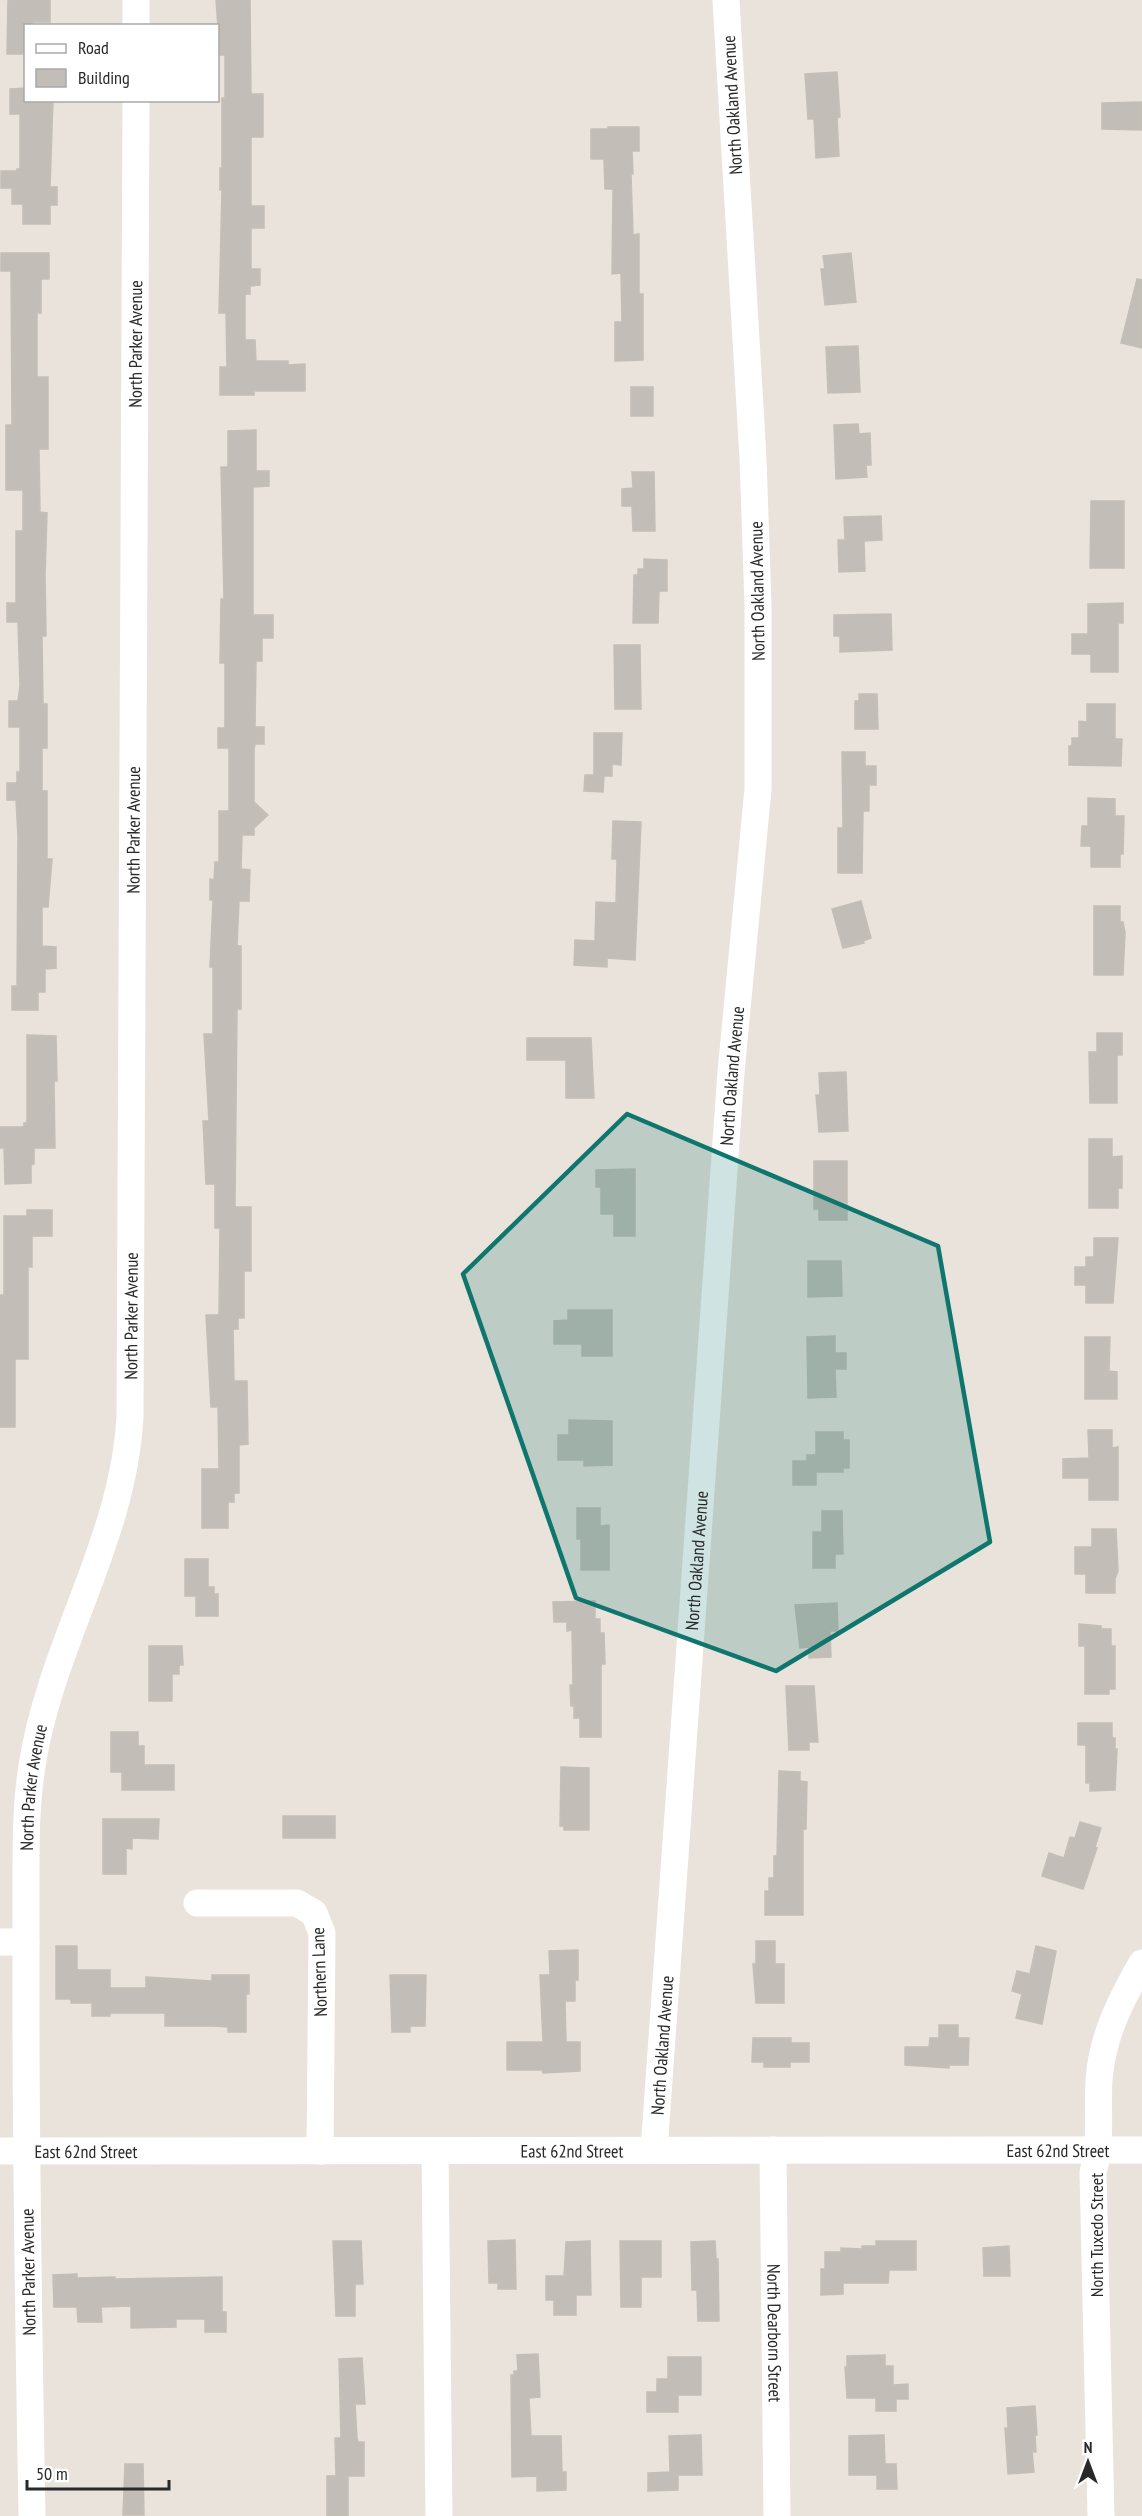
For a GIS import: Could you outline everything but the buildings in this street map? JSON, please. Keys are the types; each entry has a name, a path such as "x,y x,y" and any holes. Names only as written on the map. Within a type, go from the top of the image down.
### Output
{"street":[{"path":"136,0 136,24"},
{"name":"North Oakland Avenue","path":"654,2150 731,1072 758,778 758,604 753,458 726,0"},
{"name":"North Parker Avenue","path":"32,2516 13,2151 13,1942 36,1739 57,1663 114,1514 125,1470 129,1436 136,102"},
{"name":"Northern Lane","path":"197,1903 297,1903 314,1913 318,1920 322,1933 320,2151"},
{"name":"North Tuxedo Street","path":"1101,2516 1093,2172 1099,2150 1099,2078 1104,2048 1117,2009 1142,1963"},
{"name":"North Dearborn Street","path":"773,2150 777,2516"},
{"name":"East 62nd Street","path":"13,2151 1142,2150"},
{"path":"435,2151 439,2516"}],"highlighted area":[{"path":"627,1114 938,1246 990,1542 776,1671 576,1598 463,1274"}]}
